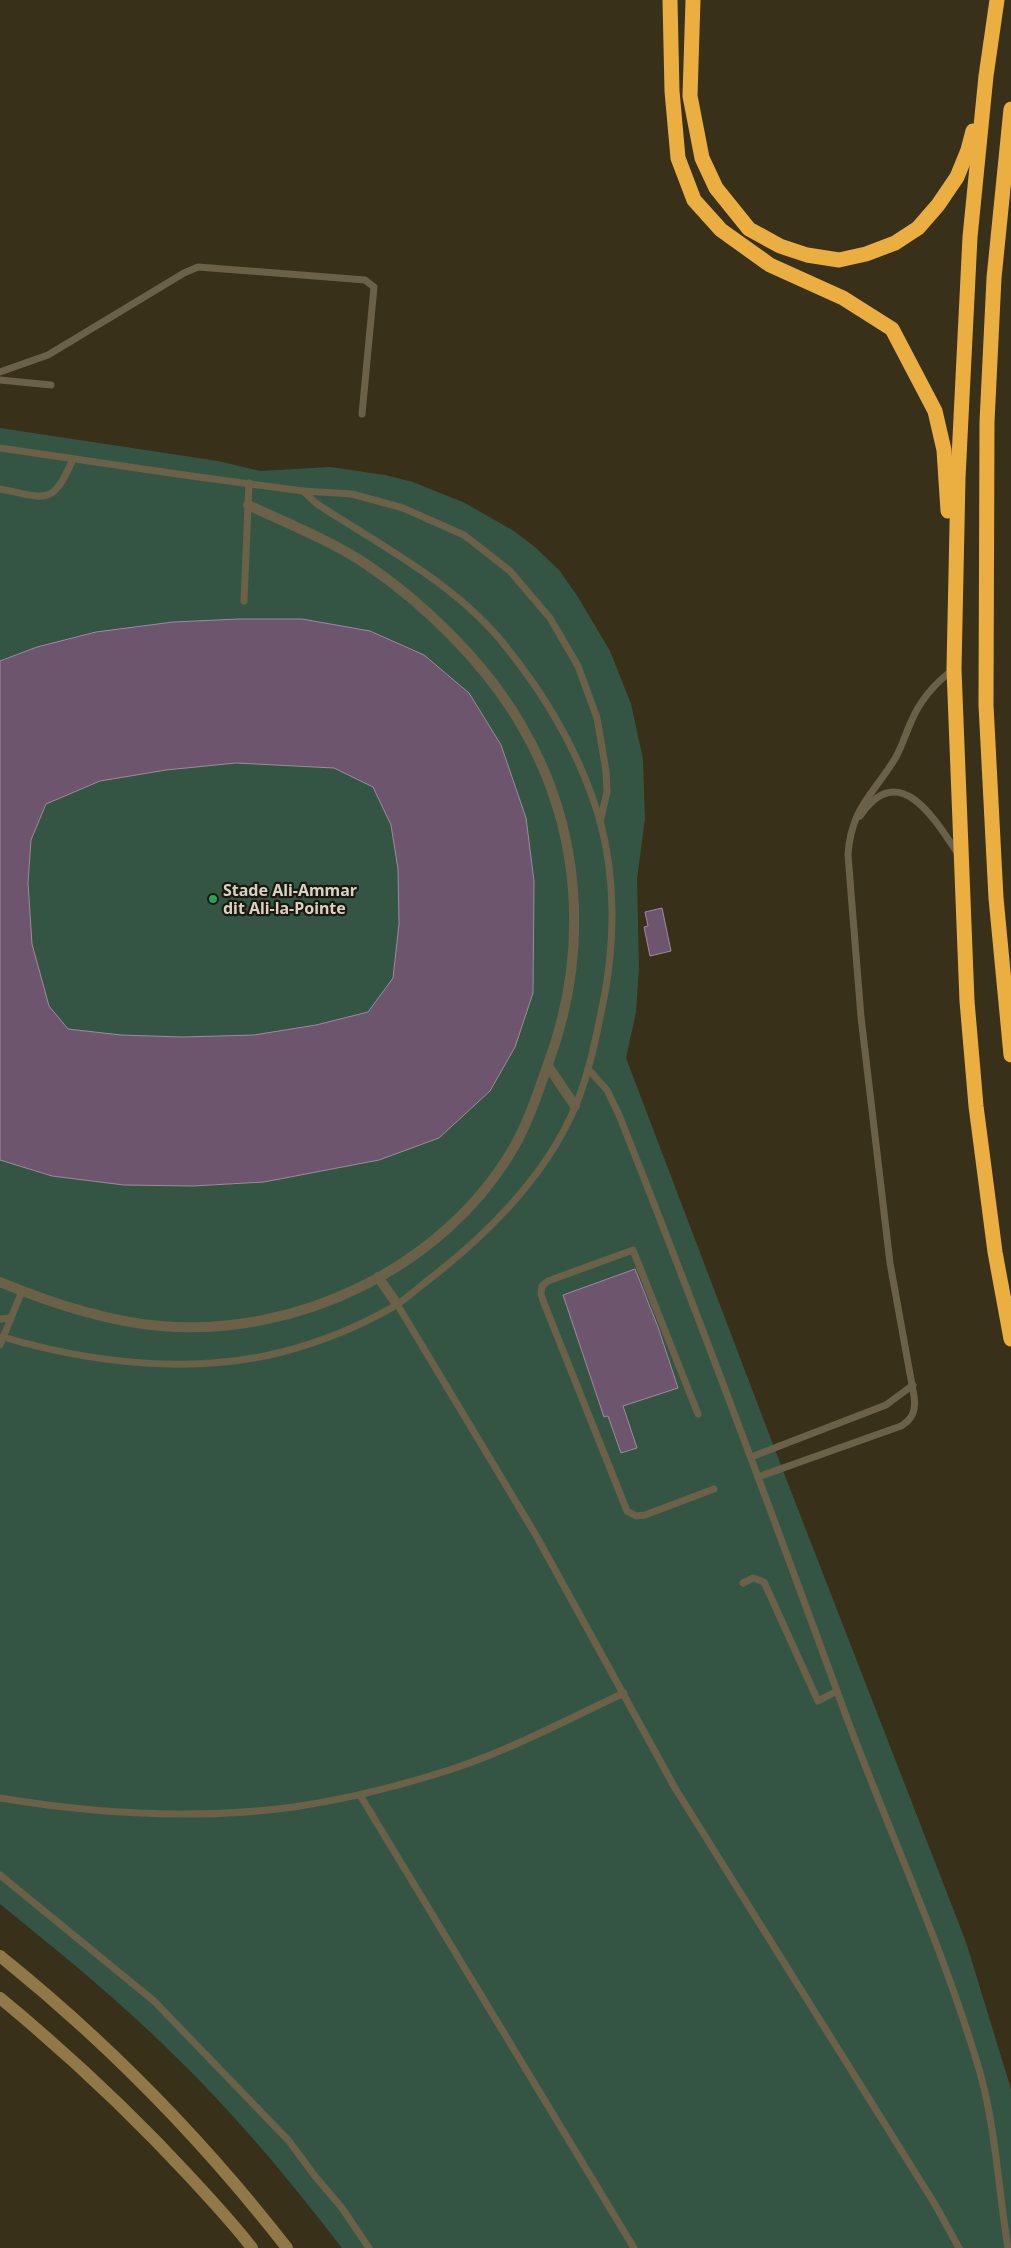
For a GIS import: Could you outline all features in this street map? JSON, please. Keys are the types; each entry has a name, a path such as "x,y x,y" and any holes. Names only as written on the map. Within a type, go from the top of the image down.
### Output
{"highway":[{"path":"670,0 672,91 678,158 694,200 721,230 770,265 844,298 892,329 935,411 944,450 946,470 948,500 947,636 954,668"},
{"path":"693,0 690,96 702,158 716,188 749,229 780,246 806,255 839,260 866,254 895,243 918,228 938,205 957,177 968,150 986,76"},
{"path":"997,0 986,76 970,237 958,478 954,668 967,1001 976,1106 995,1252 1011,1340"},
{"path":"1011,109 993,306 987,422 986,598 986,705 996,898 1011,1056"}],"main road":[{"path":"0,1956 69,2014 149,2089 226,2173 287,2248"},
{"path":"0,1998 78,2065 130,2115 209,2198 252,2248"}],"street":[{"path":"0,1282 22,1291 104,1317 163,1326 192,1327 231,1325 276,1317 328,1300 378,1277 402,1263 447,1229 485,1189 514,1146 536,1098 564,1016 570,986 574,948 574,895 565,834 546,774 518,719 466,653 420,607 364,562 248,505"},
{"path":"548,1066 575,1106"},
{"path":"378,1277 397,1304"}],"lane":[{"path":"0,372 48,355 192,269 205,266 366,280 374,287 362,414"},
{"path":"0,380 51,385"},
{"path":"0,448 303,491 352,494 403,508 464,535 510,571 550,618 578,666 601,734 607,792 600,822"},
{"path":"0,489 43,496 51,494 63,482 73,459"},
{"path":"244,601 249,483"},
{"path":"3,1337 93,1357 181,1363 225,1362 264,1356 311,1344 362,1323 397,1304 459,1257 514,1201 551,1150 575,1106 588,1069 607,984 611,950 608,864 600,822 571,748 550,709 508,648 482,619 447,588 317,504 303,491"},
{"path":"758,1477 900,1426 908,1422 914,1414 916,1405 890,1263 861,1017 848,855 852,829 861,806 898,753 919,705 940,679 954,668"},
{"path":"852,829 870,801 886,792 900,792 914,800 935,820 961,859"},
{"path":"588,1069 607,1090 619,1115 692,1299 837,1691 930,1926 979,2070 993,2132 1008,2248"},
{"path":"698,1414 633,1250 548,1281 542,1286 544,1303 627,1511 636,1516 645,1515 714,1490"},
{"path":"0,1345 22,1291"},
{"path":"397,1304 537,1537 675,1788 936,2206 960,2248"},
{"path":"0,1319 11,1318"},
{"path":"751,1457 886,1405 912,1385"},
{"path":"743,1583 753,1578 764,1582 818,1701 837,1691"},
{"path":"0,1798 107,1811 198,1813 292,1807 360,1795 435,1775 525,1740 624,1693"},
{"path":"360,1795 634,2248"},
{"path":"0,1875 154,2001 289,2141 342,2208 369,2248"}],"green space":[{"path":"0,428 218,461 260,471 330,467 385,475 413,482 465,503 514,531 536,548 559,570 578,597 610,651 631,704 643,759 645,819 637,879 639,968 636,1012 626,1058 782,1468 966,1942 1011,2089 1011,2248 342,2248 262,2149 198,2078 111,1997 0,1904"}],"building":[{"path":"302,619 370,631 424,655 469,693 501,745 526,818 534,881 533,993 515,1047 490,1091 439,1138 379,1160 264,1182 193,1186 124,1185 52,1176 0,1160 0,661 37,647 96,632 173,622","holes":["236,763 334,768 373,787 391,825 398,869 399,924 393,978 368,1012 316,1025 254,1035 182,1037 121,1035 68,1029 49,1006 32,944 28,883 31,840 46,804 100,781 166,770"]},
{"path":"662,908 671,951 650,956 644,927 648,926 645,912"},
{"path":"635,1269 658,1327 678,1388 623,1406 637,1448 621,1453 608,1416 604,1417 563,1295"}],"place":[{"name":"Stade Ali-Ammar dit Ali-la-Pointe","path":"213,899"}]}
